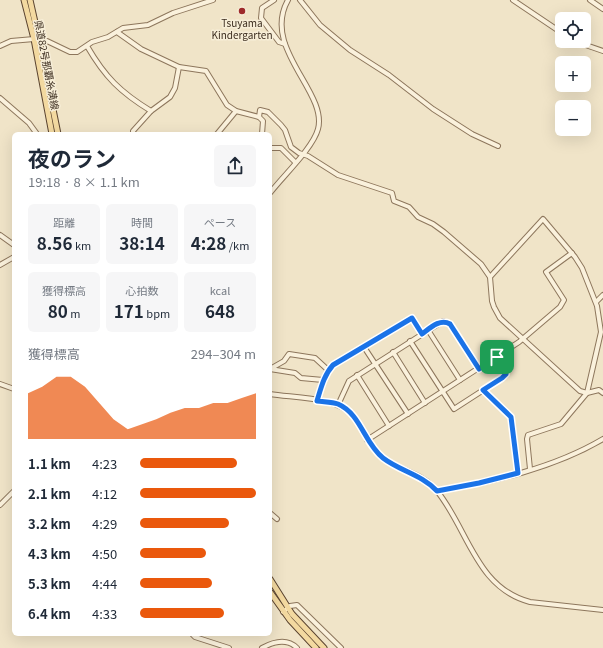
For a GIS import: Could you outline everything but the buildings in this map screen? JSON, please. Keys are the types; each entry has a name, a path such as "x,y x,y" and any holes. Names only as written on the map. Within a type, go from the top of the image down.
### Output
{"main road":[{"name":"県道82号那覇糸満線","path":"24,0 37,39 58,132"},
{"name":"県道82号那覇糸満線","path":"30,0 52,132"},
{"path":"272,583 285,610 324,648"},
{"path":"272,594 316,648"}],"street":[{"path":"0,46 11,41 37,39 47,41 74,53 81,51 87,46 123,28 148,25 173,13 213,0"},
{"path":"274,0 262,8 261,18 279,42 285,44"},
{"path":"272,191 303,154 316,134 318,115 285,44 282,18 288,0"},
{"path":"300,0 320,25 350,50 389,75 433,110 472,134 498,146"},
{"path":"513,0 555,28"},
{"path":"593,1 603,9"},
{"path":"117,32 141,49 179,67 206,71 209,73 227,105 236,111 259,116"},
{"path":"87,46 97,64 123,93 151,111"},
{"path":"591,48 603,51"},
{"path":"133,132 151,111 170,97 175,88 179,67"},
{"path":"0,98 29,123 36,132"},
{"path":"262,132 262,121 259,116 260,110 268,112 285,130 291,147 338,175 392,193 394,200 409,206 418,217 433,224 464,248 481,264 490,277 492,301 496,312 522,338 580,390 587,393 599,390 603,393"},
{"path":"219,132 236,111"},
{"path":"272,148 281,148 295,162"},
{"path":"490,277 543,219 572,253 582,268 596,302 601,325 601,332 587,393 561,424 528,435 526,439 530,469"},
{"path":"0,234 12,243"},
{"path":"367,440 519,342 563,303 564,300 546,272 572,253"},
{"path":"0,265 12,258"},
{"path":"596,302 603,295"},
{"path":"317,401 323,380 328,370 340,360 412,318 422,334"},
{"path":"338,404 345,386 357,375 440,321 445,321 450,324 479,369"},
{"path":"428,330 460,380"},
{"path":"410,341 454,409 506,374 501,360 497,357"},
{"path":"364,347 408,414"},
{"path":"393,352 425,403"},
{"path":"272,368 284,361 290,354 315,358 328,370"},
{"path":"272,369 295,373 301,378 323,380"},
{"path":"357,375 389,426"},
{"path":"0,384 12,388"},
{"path":"483,390 511,417 518,473"},
{"path":"272,394 338,404 353,415 367,440 384,459 420,477 437,491 486,572 500,587 518,599 530,602 603,610"},
{"path":"437,491 479,483 563,459 603,439"},
{"path":"0,505 12,493"},
{"path":"272,515 277,519"},
{"path":"285,610 297,605 302,608 341,648"},
{"path":"194,636 229,648"},
{"path":"262,648 269,644 282,642 293,644 297,648"}],"place":[{"name":"Tsuyama Kindergarten","path":"242,11"}],"route":[{"path":"412,318 422,334 440,321 445,321 450,324 479,369 497,357 501,360 506,369 506,374 483,390 508,412 511,417 513,422 518,473 479,483 437,491 420,477 391,463 377,453 367,440 353,415 346,409 338,404 317,401 323,380 328,370 333,365 412,318"}]}
